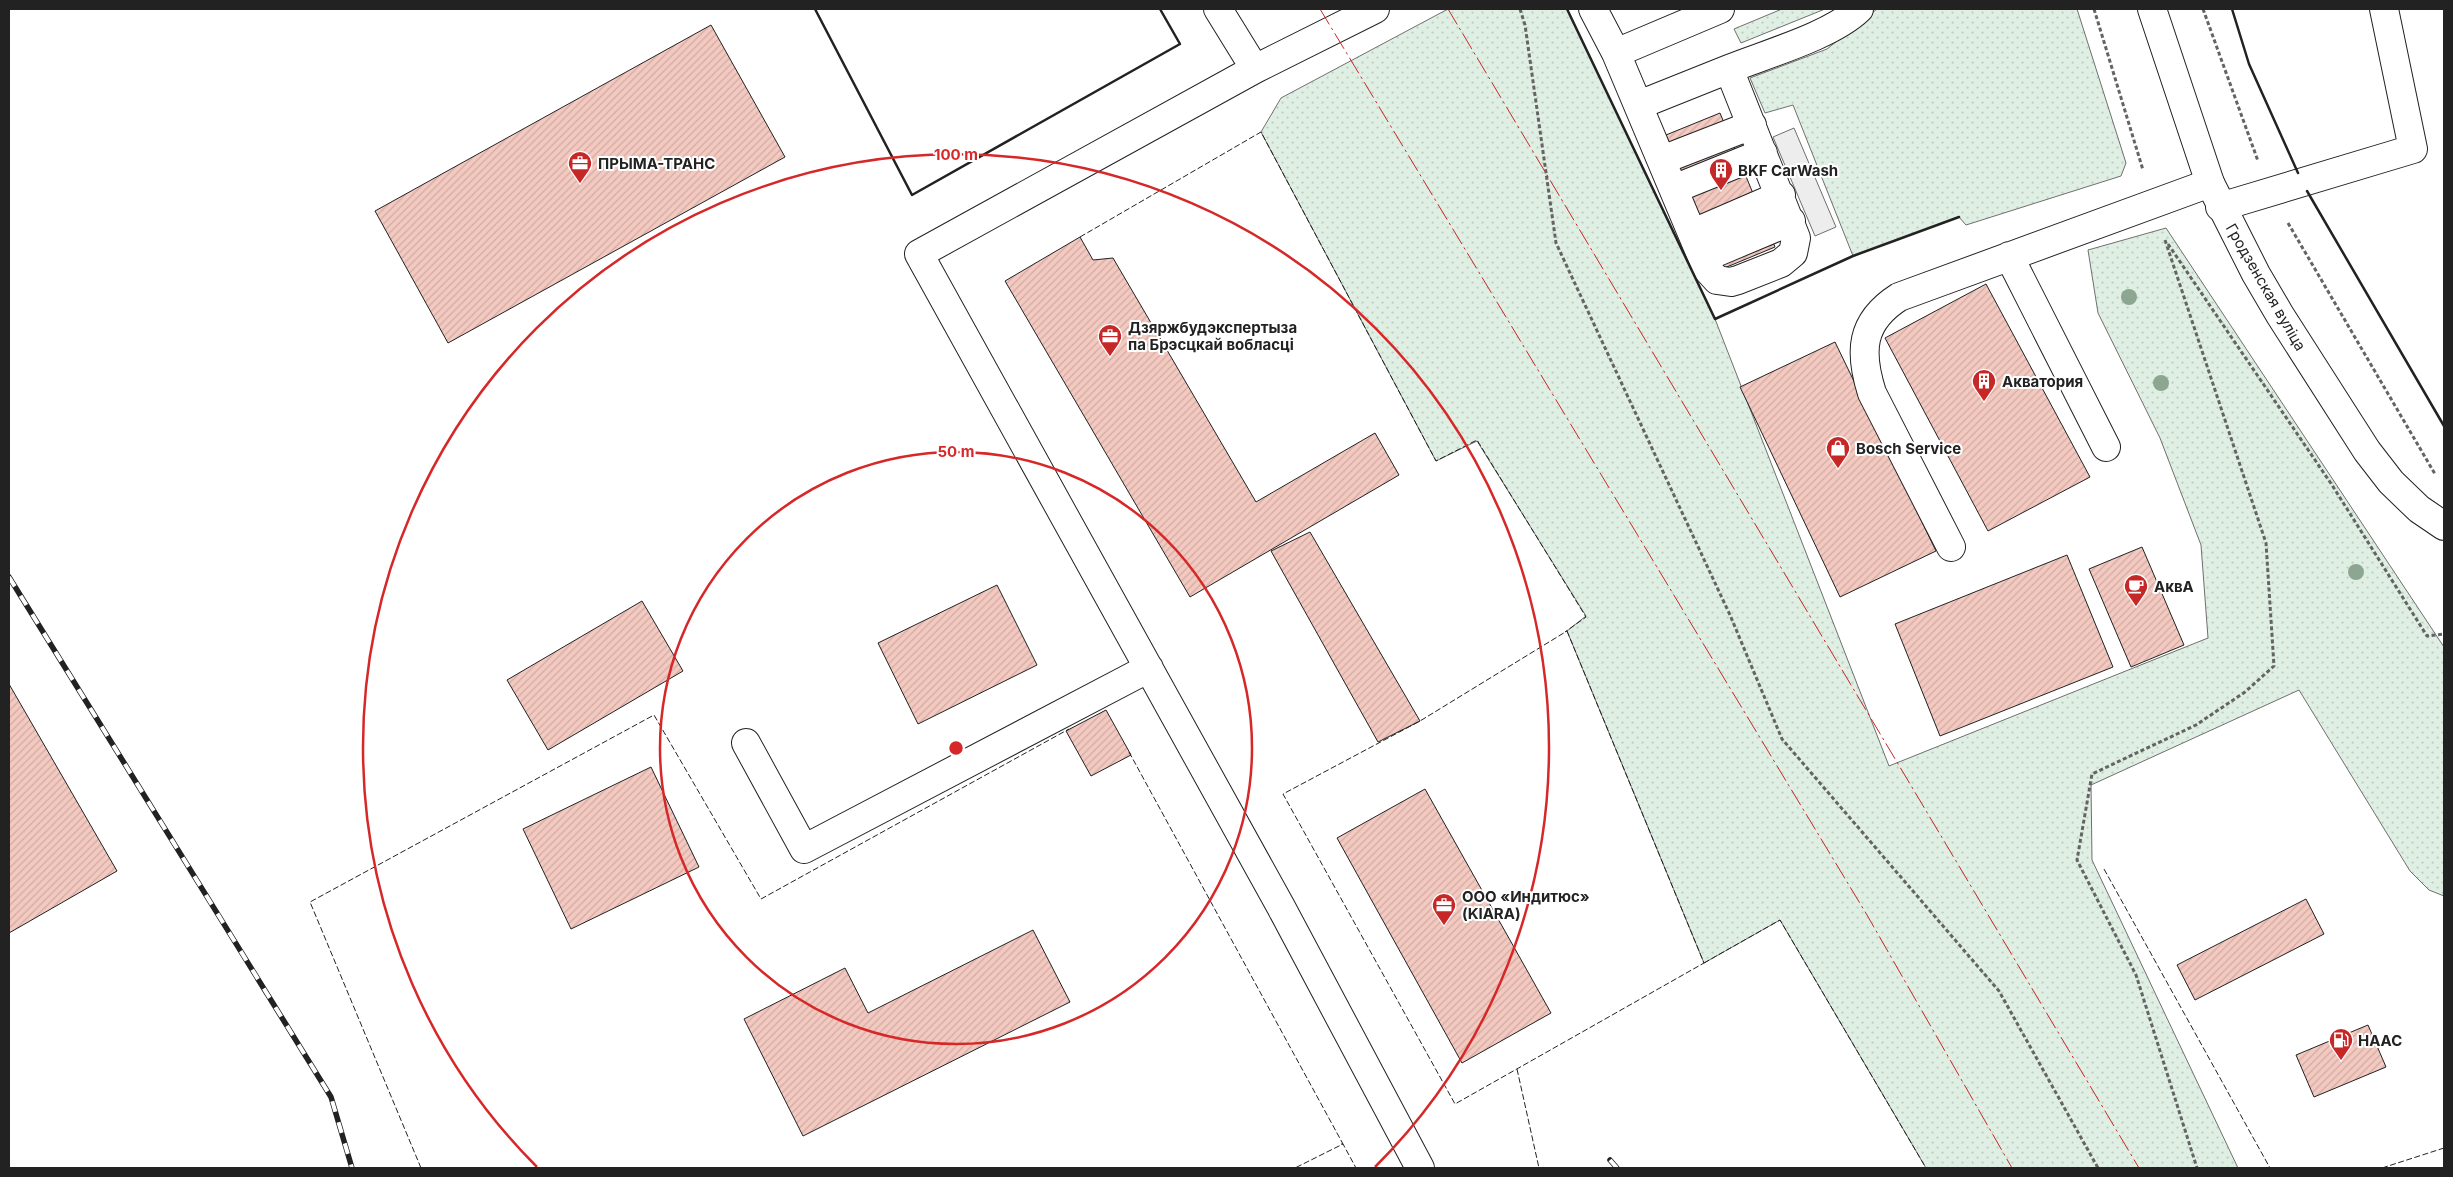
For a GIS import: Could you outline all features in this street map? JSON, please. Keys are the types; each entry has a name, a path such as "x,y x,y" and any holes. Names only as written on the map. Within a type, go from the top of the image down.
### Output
{"main road":[{"path":"1218,9 1255,69"},
{"path":"1375,9 1255,69 919,254 1282,907 1420,1168"},
{"path":"1593,9 1616,53 1712,276 1717,280 1731,282 1781,263 1793,253 1796,245 1795,230 1729,68"},
{"path":"1616,53 1720,9"},
{"path":"1638,105 1812,36 1836,24 1859,9"},
{"name":"Гродзенская вуліца","path":"2152,9 2215,195 2280,315 2367,451 2391,482 2418,510 2444,526"},
{"path":"1951,547 1872,393 1866,372 1864,354 1866,336 1874,318 1885,306 1899,297 2154,204 2215,195 2269,191 2413,149 2384,9"},
{"path":"1662,160 1752,125"},
{"path":"1674,189 1764,153"},
{"path":"1692,233 1780,196"},
{"path":"2009,256 2106,447"},
{"path":"746,743 804,849 1149,668"}],"path":[{"path":"1520,9 1525,26 1556,243 1730,615 1782,739 1999,991 2098,1168"},
{"path":"2094,9 2165,240 2266,543 2274,666 2245,692 2196,725 2092,774 2076,860 2136,975 2197,1168"},
{"path":"2203,9 2269,191 2438,479"},
{"path":"2165,240 2332,485 2428,636 2444,634"}],"green space":[{"path":"1448,9 1567,9 1715,319 1889,766 2208,638 2201,545 2160,438 2098,313 2088,250 2166,228 2444,647 2444,896 2429,890 2410,871 2299,690 2091,785 2092,860 2238,1168 1926,1168 1780,920 1704,963 1567,631 1586,616 1477,441 1436,461 1261,132 1281,98"},
{"path":"1782,9 1825,9 1741,43 1734,29"},
{"path":"1877,9 2077,9 2126,163 2121,176 1966,225 1959,217 1853,256 1793,105 1765,113 1750,78 1827,49"}],"shaded area":[{"path":"1794,128 1836,227 1815,236 1773,137"}],"building":[{"name":"ПРЫМА-ТРАНС","path":"711,25 785,157 448,343 375,211"},
{"name":"BKF CarWash","path":"1720,113 1775,247 1722,269 1666,135"},
{"name":"Дзяржбудэкспертыза па Брэсцкай вобласці","path":"1080,237 1093,260 1113,258 1256,502 1375,433 1399,475 1190,597 1005,281"},
{"name":"Акватория","path":"1986,284 2090,477 1988,531 1885,338"},
{"name":"Bosch Service","path":"1835,342 1936,551 1840,597 1740,387"},
{"path":"1310,532 1420,721 1378,742 1271,551"},
{"name":"АквА","path":"2142,547 2184,645 2131,667 2089,569"},
{"path":"2067,555 2113,667 1940,736 1895,624"},
{"path":"997,585 1037,665 918,724 878,643"},
{"path":"642,601 683,671 548,750 507,680"},
{"path":"9,684 117,871 9,933"},
{"path":"1106,710 1131,755 1091,776 1066,731"},
{"path":"651,767 699,867 571,929 523,829"},
{"name":"ООО «Индитюс» (KIARA)","path":"1425,789 1551,1013 1462,1063 1337,838"},
{"path":"2306,899 2324,934 2195,1000 2177,965"},
{"path":"1033,930 1070,1002 803,1136 744,1019 845,968 868,1013"},
{"name":"НААС","path":"2368,1025 2386,1067 2314,1097 2296,1055"}],"railway":[{"path":"9,577 331,1097 352,1168"},
{"path":"1610,1160 1617,1168"}],"fence":[{"path":"1080,237 1261,132 1436,461 1477,440 1586,617 1565,632"},
{"path":"1567,631 1704,963 1455,1104 1283,794 1420,721 1567,631"},
{"path":"421,1168 310,902 654,715 761,899 1069,729"},
{"path":"1129,752 1343,1144 1295,1168"},
{"path":"2104,869 2270,1168"},
{"path":"1704,963 1780,920 1926,1168"},
{"path":"1517,1069 1539,1168"},
{"path":"1341,1144 1343,1144 1356,1168"},
{"path":"2382,1168 2444,1148"}],"wall":[{"path":"815,9 912,195 1180,44 1160,9"},
{"path":"1567,9 1715,319 1853,256 1959,217"},
{"path":"2232,9 2249,64 2298,173"},
{"path":"2307,191 2444,426"}],"power":[{"path":"1320,9 1867,915 2012,1168"},
{"path":"1448,9 2139,1168"}],"place":[{"name":"ПРЫМА-ТРАНС","path":"580,184"},
{"name":"BKF CarWash","path":"1721,191"},
{"name":"Дзяржбудэкспертыза па Брэсцкай вобласці","path":"1110,357"},
{"name":"Акватория","path":"1984,402"},
{"name":"Bosch Service","path":"1838,469"},
{"name":"АквА","path":"2136,607"},
{"name":"ООО «Индитюс» (KIARA)","path":"1444,926"},
{"name":"НААС","path":"2341,1061"}]}
